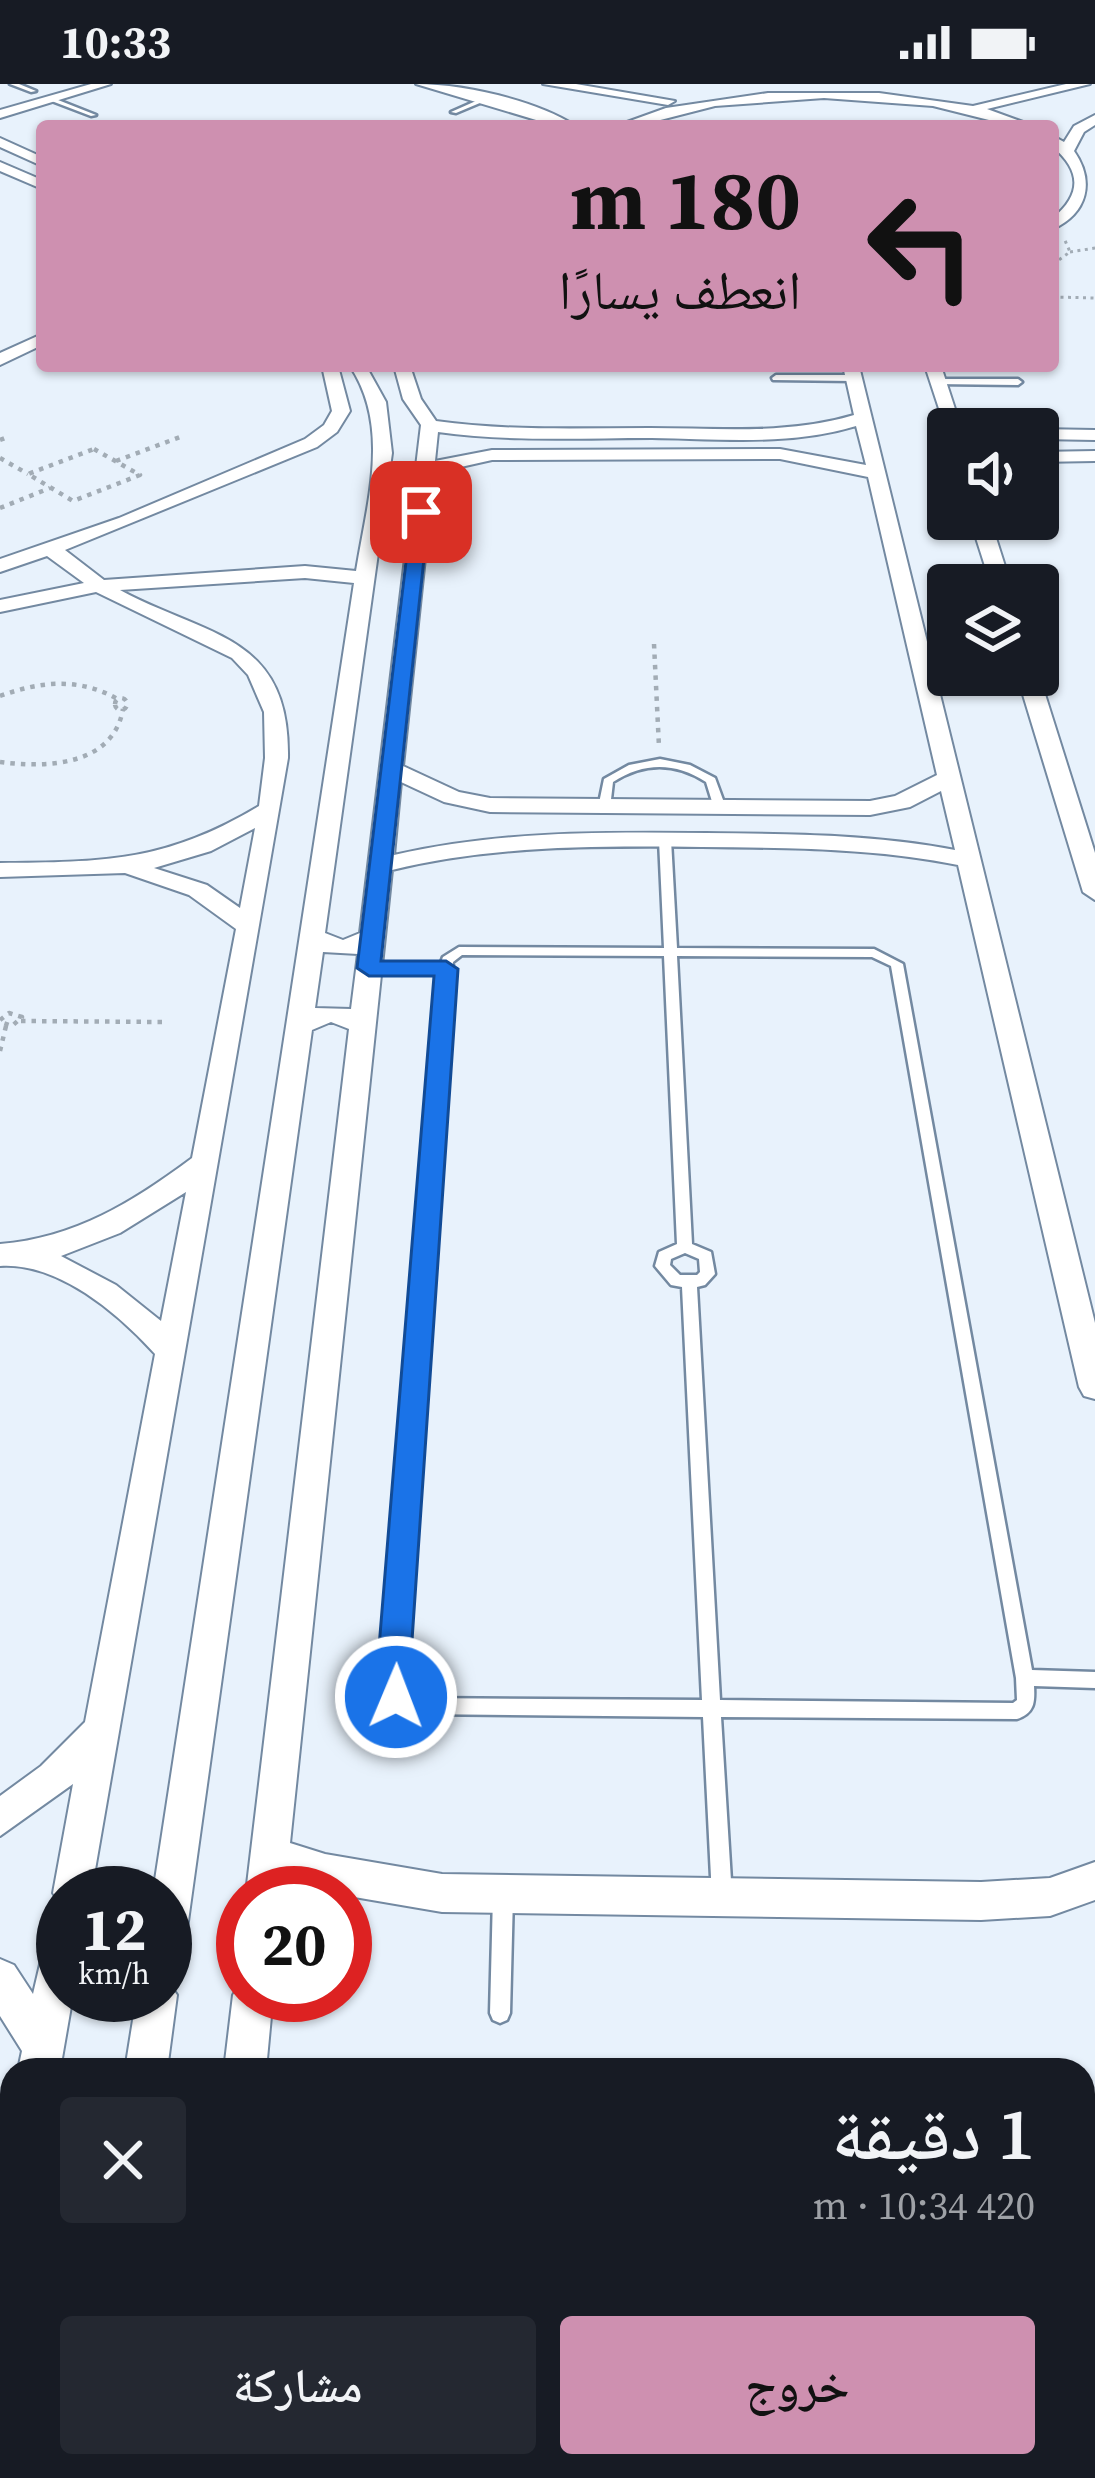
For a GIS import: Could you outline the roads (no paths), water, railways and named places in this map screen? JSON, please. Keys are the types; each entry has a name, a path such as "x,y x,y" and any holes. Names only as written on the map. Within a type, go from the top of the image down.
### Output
{"street":[{"path":"0,100 61,84"},
{"path":"0,114 105,84"},
{"path":"422,84 550,120"},
{"path":"549,84 614,97 686,102"},
{"path":"975,108 1084,84"},
{"path":"639,120 686,102 729,94 828,88 912,95 1010,120"},
{"path":"1059,219 1082,196 1085,181 1060,145 1095,119"},
{"path":"0,142 36,159"},
{"path":"0,166 36,185"},
{"path":"0,182 36,187"},
{"path":"0,360 36,342"},
{"path":"0,566 226,482 311,443 331,428 341,411 331,372"},
{"path":"176,1866 365,578 350,550 386,426 379,400 362,372"},
{"path":"268,1866 430,424 412,398 404,372"},
{"path":"853,372 1095,1387"},
{"path":"936,374 946,408"},
{"path":"430,424 503,433 776,433 824,429 864,418"},
{"path":"1059,434 1095,434"},
{"path":"425,469 492,455 780,454 830,460 877,473"},
{"path":"1059,457 1095,456"},
{"path":"51,550 90,577 219,640 249,663 270,690 280,721 270,809 77,1866"},
{"path":"0,606 90,577 350,550"},
{"path":"90,577 305,572 365,578"},
{"path":"1034,696 1091,864 1095,892"},
{"path":"392,770 436,791 490,805 604,808 870,808 902,802 950,778"},
{"path":"1062,785 1095,796"},
{"path":"0,870 130,869 208,845 270,809"},
{"path":"381,865 507,840 874,843 970,860"},
{"path":"130,869 198,890 249,927"},
{"path":"314,936 334,948 363,944 373,936"},
{"path":"300,1026 310,1018 340,1013 362,1026"},
{"path":"14,1255 127,1216 206,1162"},
{"path":"14,1255 71,1270 110,1292 171,1351"},
{"path":"0,1818 53,1778 101,1731"},
{"path":"372,1885 503,1893 981,1901 1049,1897 1095,1881"},
{"path":"0,1979 41,2058"},
{"path":"41,2058 48,2022"},
{"path":"148,2058 154,2022"},
{"path":"245,2058 250,2022"}],"lane":[{"path":"13,84 33,92"},
{"path":"51,99 93,115"},
{"path":"454,112 485,99"},
{"path":"776,378 853,372"},
{"path":"936,374 1018,382"},
{"path":"604,808 608,781 639,764 660,763 680,764 711,781 720,808"},
{"path":"665,840 685,1247"},
{"path":"459,951 874,953 896,964 1025,1678 1026,1703 1017,1711 418,1706 396,1697 392,1684 446,969 448,956 459,951"},
{"path":"369,968 446,969"},
{"path":"685,1247 697,1250 710,1265 700,1281 676,1282 662,1266 664,1256 685,1247"},
{"path":"689,1283 722,1897"},
{"path":"1025,1678 1095,1680"},
{"path":"500,2013 503,1893"}]}
